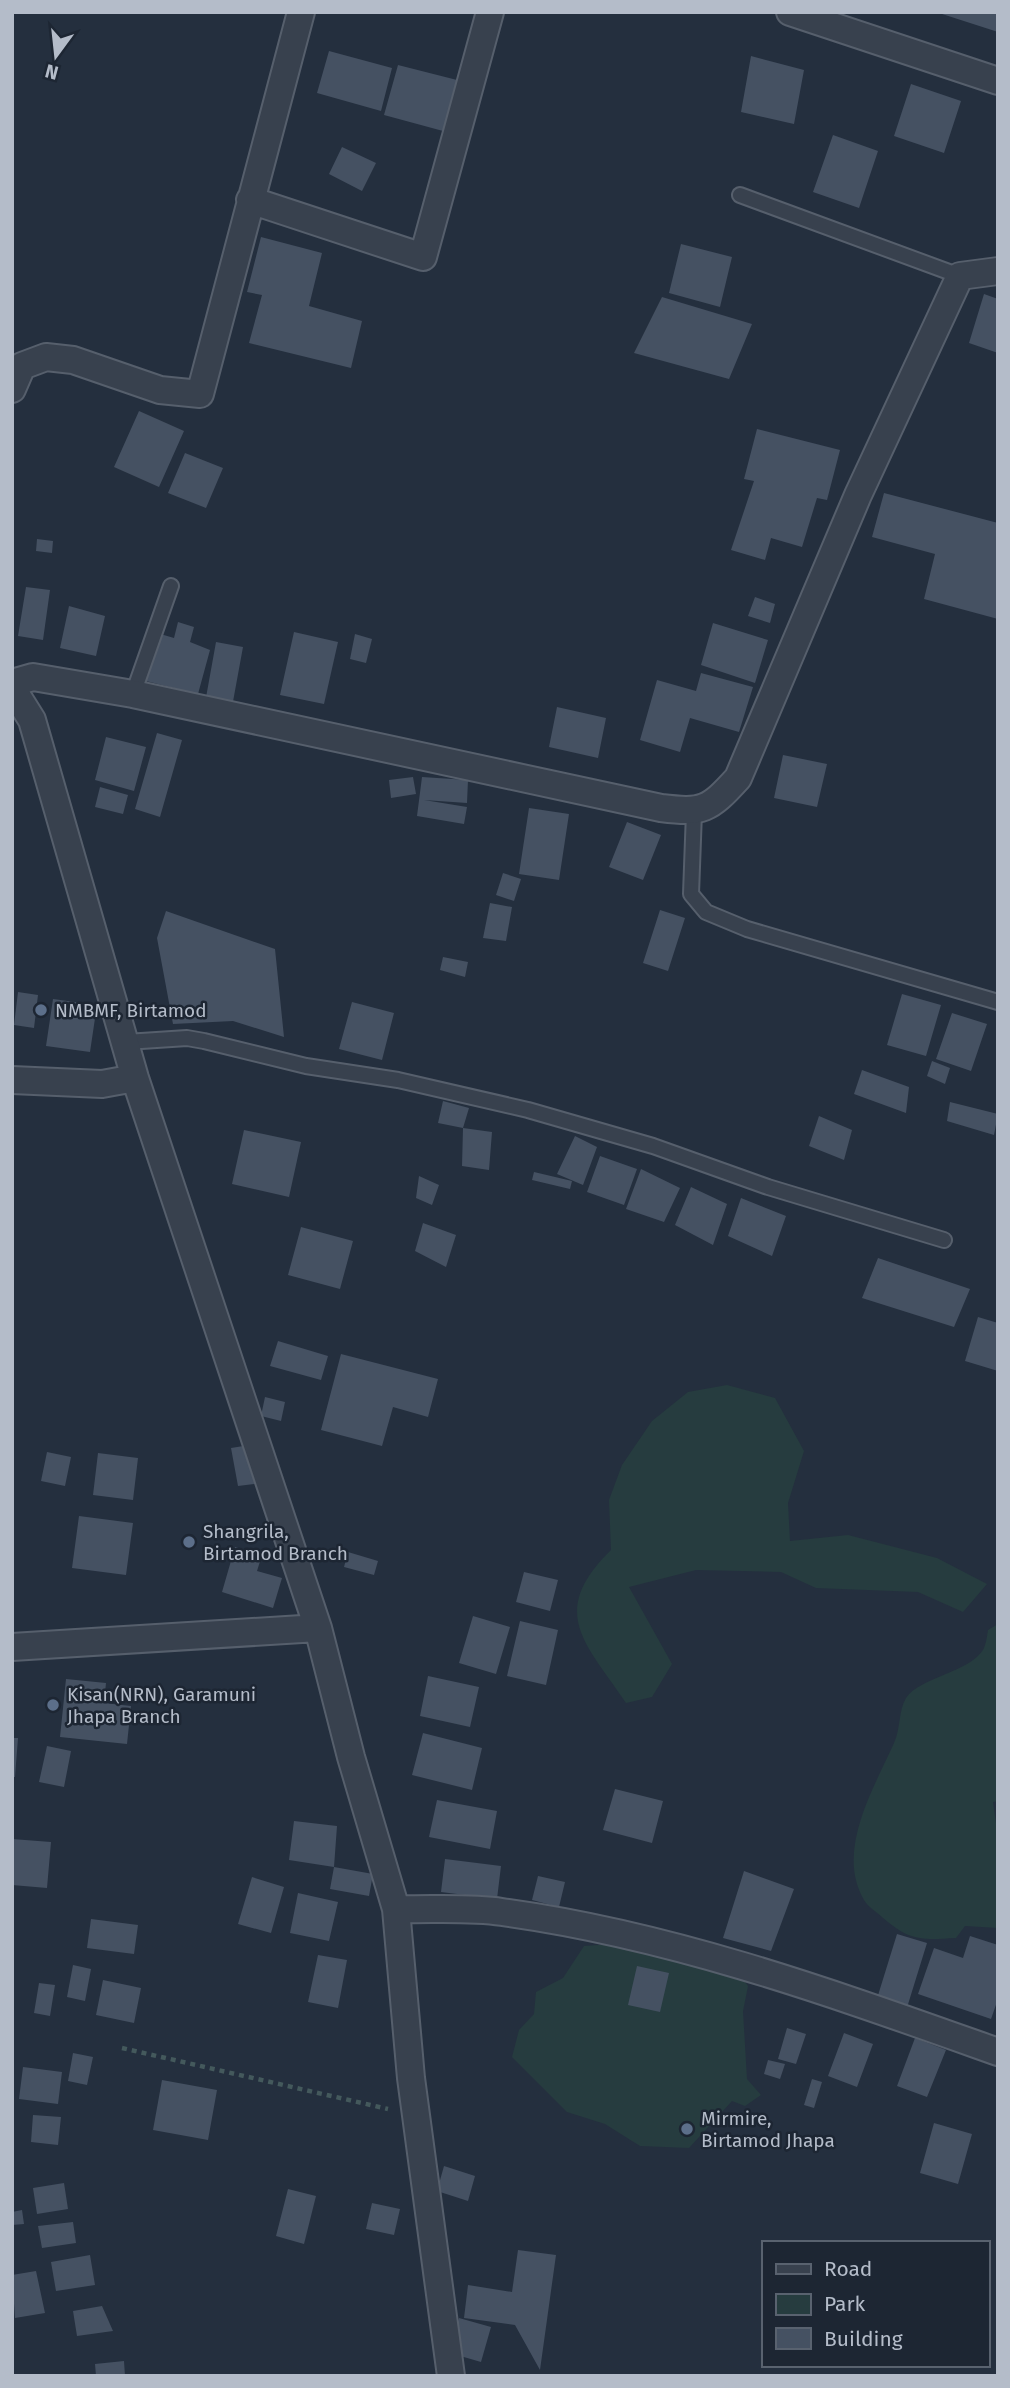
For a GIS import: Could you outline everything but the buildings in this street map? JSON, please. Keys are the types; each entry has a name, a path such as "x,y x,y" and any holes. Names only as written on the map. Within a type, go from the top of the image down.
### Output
{"street":[{"path":"12,388 22,366 46,357 73,360 159,390 200,394 301,12"},
{"path":"250,200 424,257 490,12"},
{"path":"790,12 998,81"},
{"path":"451,2376 416,2115 396,1909 351,1757 318,1628 135,1077 32,720 12,686 33,677 132,694 661,808 694,812 718,800 738,778 858,495 960,276 998,271"},
{"path":"12,1080 102,1084 135,1077"},
{"path":"12,1647 318,1628"},
{"path":"396,1909 500,1911 626,1936 731,1962 998,2052"}],"lane":[{"path":"740,195 960,276"},
{"path":"132,694 171,586"},
{"path":"694,812 691,894 706,912 747,929 998,1002"},
{"path":"126,1042 187,1038 306,1066 398,1080 528,1110 653,1146 768,1187 944,1240"}],"path":[{"path":"122,2048 416,2115"}],"green space":[{"path":"727,1385 775,1398 804,1451 788,1503 790,1541 848,1535 937,1558 987,1584 963,1612 918,1592 816,1588 781,1572 696,1570 629,1587 672,1664 652,1697 626,1703 587,1645 577,1610 581,1592 592,1572 611,1550 609,1500 622,1465 652,1421 688,1392"},
{"path":"998,1624 998,1801 993,1802 998,1837 998,1928 965,1926 956,1938 934,1939 909,1935 892,1926 870,1907 856,1881 855,1841 861,1820 896,1737 906,1698 922,1685 976,1658 984,1648 988,1630"},
{"path":"612,1944 731,1962 748,1986 743,2011 747,2079 761,2095 745,2106 732,2101 689,2148 640,2146 605,2124 567,2112 512,2057 519,2030 534,2014 536,1992 563,1978 584,1946"}],"place":[{"name":"NMBMF, Birtamod","path":"41,1010"},
{"name":"Shangrila, Birtamod Branch","path":"189,1542"},
{"name":"Kisan(NRN), Garamuni Jhapa Branch","path":"53,1705"},
{"name":"Mirmire, Birtamod Jhapa","path":"687,2129"}]}
